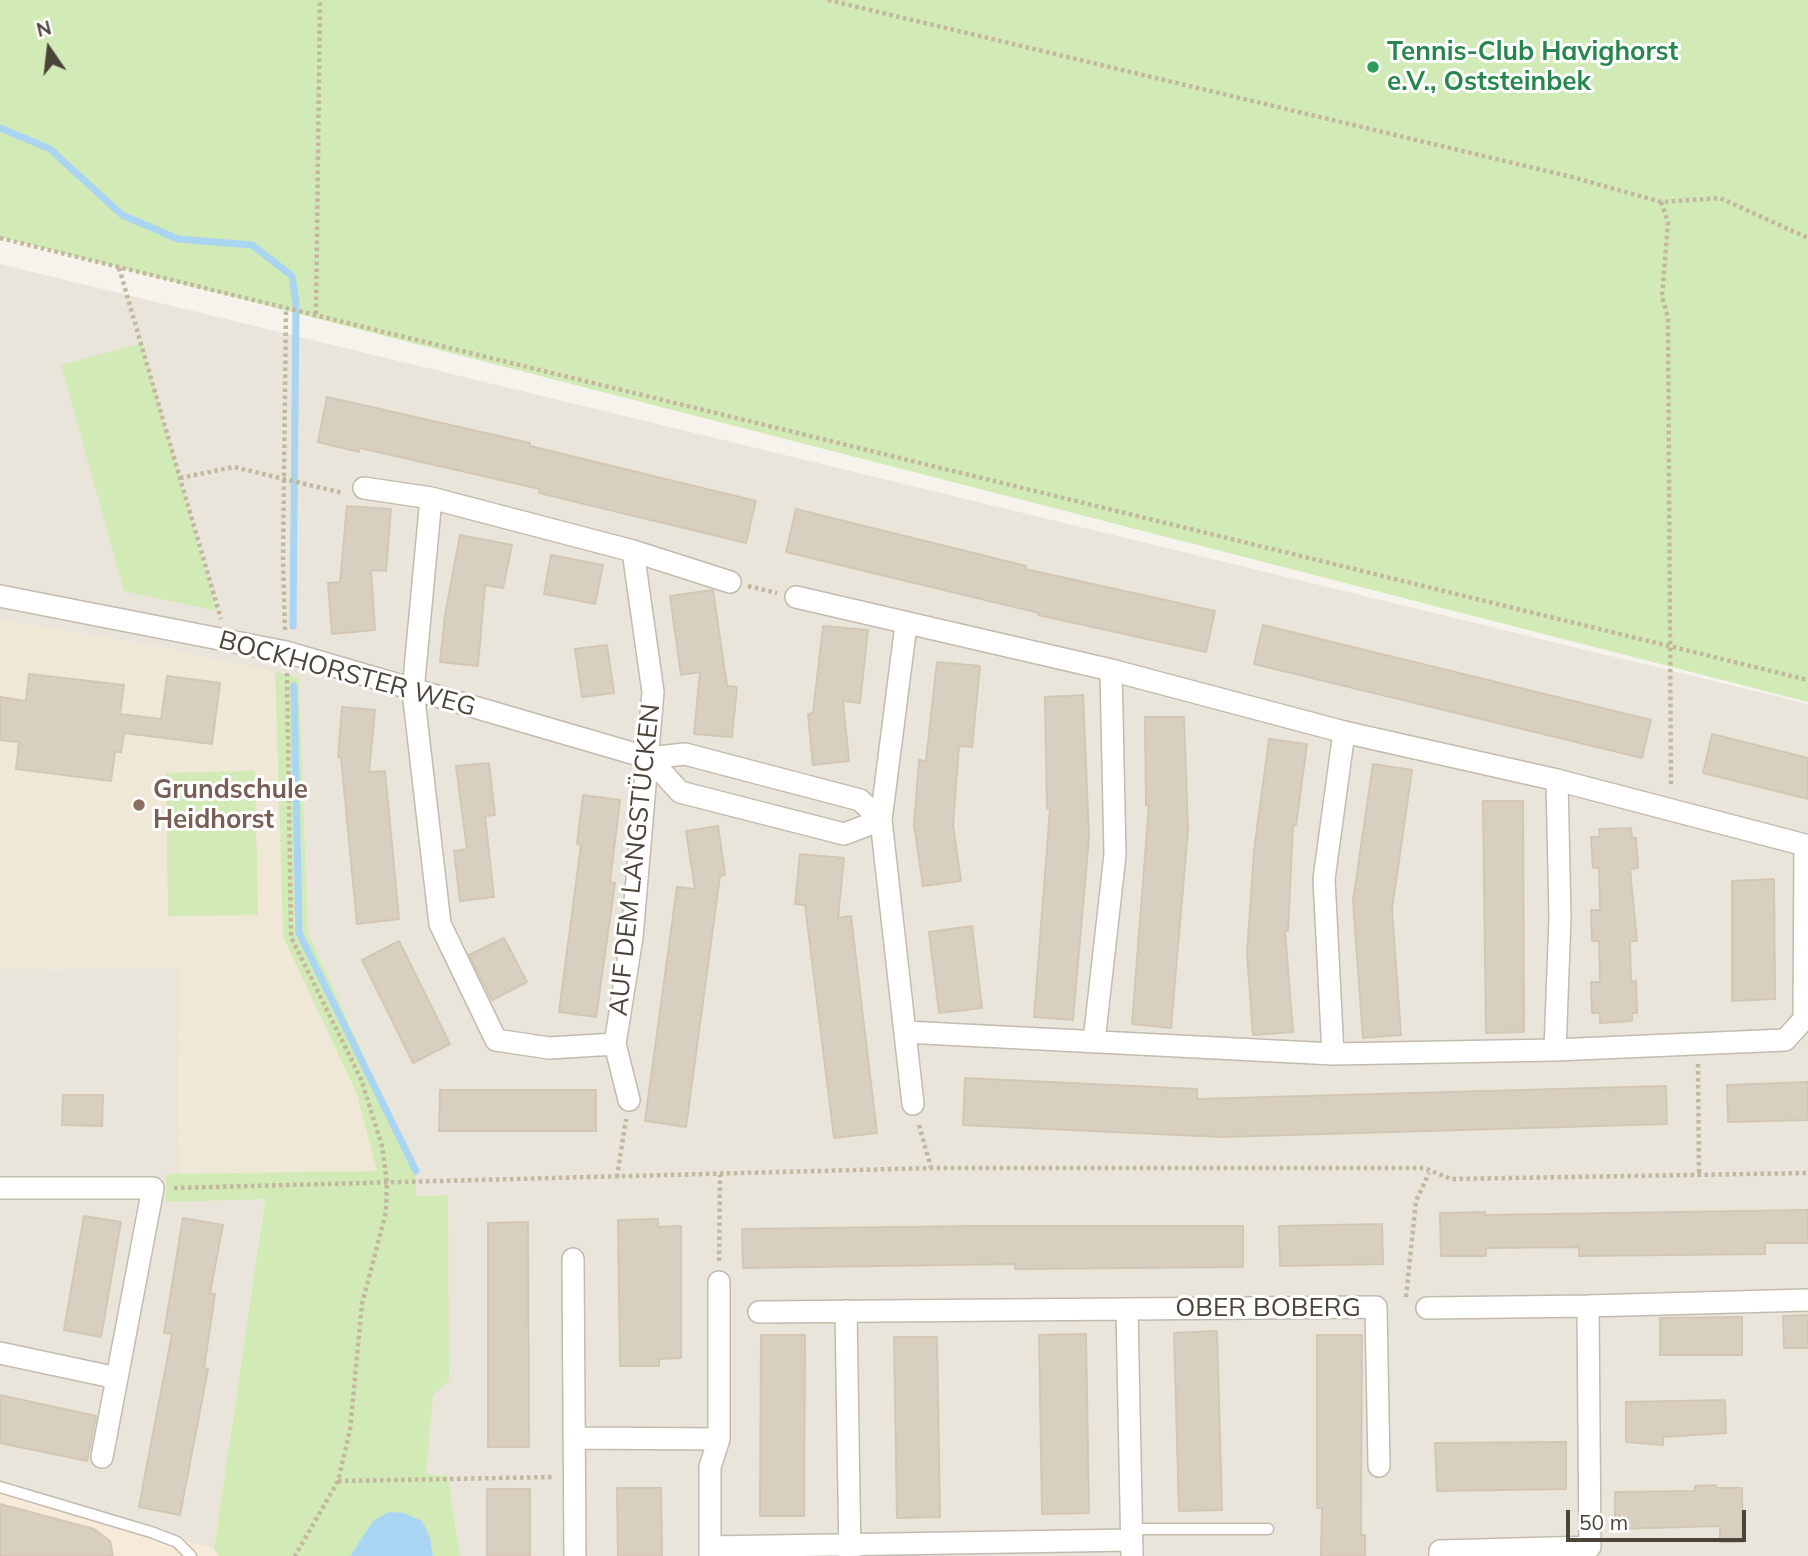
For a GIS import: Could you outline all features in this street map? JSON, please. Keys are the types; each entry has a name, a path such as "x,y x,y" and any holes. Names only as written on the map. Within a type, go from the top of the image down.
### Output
{"street":[{"path":"364,488 430,498 633,551 730,582"},
{"name":"AUF DEM LANGSTÜCKEN","path":"430,498 413,691 440,924 496,1040 549,1048 615,1044"},
{"name":"AUF DEM LANGSTÜCKEN","path":"629,1100 615,1044 632,937 653,692 633,551"},
{"name":"BOCKHORSTER WEG","path":"0,596 286,652 649,758 685,754 860,800 881,820"},
{"path":"796,597 906,625 1111,670 1344,732 1557,780 1805,845 1804,1019 1786,1040 1555,1050 1333,1054 905,1032"},
{"path":"906,625 881,820 913,1104"},
{"path":"1094,1041 1115,855 1111,670"},
{"path":"1333,1054 1324,879 1344,732"},
{"path":"649,758 680,792 844,834 881,820"},
{"path":"1555,1050 1560,918 1557,780"},
{"path":"0,1188 153,1188 102,1457"},
{"path":"573,1259 575,1556"},
{"path":"719,1282 719,1439 710,1467 710,1552 1132,1542 1127,1309"},
{"path":"1427,1308 1808,1300"},
{"path":"1440,1556 1440,1551 1590,1547 1588,1306"},
{"name":"OBER BOBERG","path":"758,1312 1376,1307 1379,1466"},
{"path":"846,1311 849,1550"},
{"path":"0,1353 117,1378"},
{"path":"574,1438 719,1439"}],"lane":[{"path":"0,1487 151,1532 177,1542 191,1556"},
{"path":"1132,1542 1268,1529"}],"path":[{"path":"316,314 320,0"},
{"path":"828,0 1572,177 1661,202 1720,198 1808,238"},
{"path":"1661,202 1668,222 1662,297 1668,317 1671,780"},
{"path":"0,238 1808,680"},
{"path":"119,267 228,640"},
{"path":"288,309 292,481 283,559 291,937 361,1079 382,1146 387,1183 386,1212 362,1304 350,1430 338,1481 295,1556"},
{"path":"180,478 234,467 344,494 364,488"},
{"path":"730,582 796,597"},
{"path":"1698,1044 1699,1175"},
{"path":"617,1177 629,1100"},
{"path":"913,1104 931,1168"},
{"path":"153,1188 931,1168 1424,1168 1429,1173 1451,1179 1808,1173"},
{"path":"1376,1307 1405,1308 1416,1201 1429,1173"},
{"path":"719,1282 720,1175"},
{"path":"338,1481 575,1476"}],"shaded area":[{"path":"0,264 1808,704 1808,1556 460,1556 448,1476 426,1474 448,1195 416,1196 416,1170 308,933 299,678 148,645 0,620"},
{"name":"Grundschule Heidhorst","path":"0,620 148,645 275,672 283,937 356,1092 377,1171 179,1174 180,968 0,969"},
{"path":"180,968 179,1174 166,1174 166,1201 265,1198 214,1549 0,1488 0,969"},
{"path":"0,1488 214,1549 219,1556 0,1556"}],"green space":[{"path":"0,0 1808,0 1808,702 0,237"},
{"path":"142,343 217,611 124,591 61,365"},
{"path":"275,672 299,678 308,933 416,1170 416,1196 448,1195 449,1380 433,1396 426,1474 448,1476 460,1556 433,1556 430,1537 373,1521 350,1556 219,1556 214,1549 265,1199 166,1202 166,1174 377,1171 356,1092 283,937"},
{"path":"255,771 258,915 168,916 166,773"}],"water":[{"path":"389,1512 404,1513 422,1521 430,1537 433,1556 350,1556 373,1521"}],"building":[{"path":"327,397 530,443 530,446 756,501 746,543 539,493 540,489 360,448 359,452 318,442"},
{"path":"347,506 391,509 386,571 371,570 375,630 332,634 328,583 340,582"},
{"path":"796,509 1026,566 1025,569 1215,611 1206,652 1038,615 1039,613 786,552"},
{"path":"460,535 512,545 503,588 485,585 478,666 440,662 445,615"},
{"path":"551,555 603,565 595,604 544,594"},
{"path":"713,590 727,686 737,687 732,737 694,734 700,672 681,675 670,596"},
{"path":"1263,625 1651,720 1642,758 1254,664"},
{"path":"823,626 868,630 860,703 843,701 849,761 813,765 808,714 813,713"},
{"path":"607,645 614,693 582,697 575,649"},
{"path":"937,662 980,666 972,747 959,746 953,825 961,881 923,886 914,825 919,760 926,761"},
{"path":"29,674 124,685 120,714 161,719 167,676 220,683 212,744 124,733 121,752 115,752 111,781 16,769 19,742 0,740 0,697 26,701"},
{"path":"1083,695 1089,837 1073,1020 1034,1017 1050,809 1047,809 1045,697"},
{"path":"342,707 375,710 369,772 385,771 399,919 357,924 341,757 338,757"},
{"path":"1145,717 1184,717 1188,830 1171,1028 1132,1024 1149,805 1146,805"},
{"path":"1712,734 1808,758 1808,799 1703,773"},
{"path":"1269,739 1307,744 1296,825 1293,825 1288,931 1285,931 1293,1032 1253,1035 1247,954 1254,851"},
{"path":"489,763 495,815 485,816 494,897 460,901 454,851 467,849 456,766"},
{"path":"1373,764 1412,770 1392,909 1401,1035 1363,1038 1353,901"},
{"path":"583,795 620,800 610,882 615,883 596,1017 559,1012 581,845 577,844"},
{"path":"1483,801 1523,801 1524,1032 1486,1033"},
{"path":"718,826 725,875 720,876 686,1127 645,1121 677,887 695,889 686,831"},
{"path":"1631,828 1632,838 1636,838 1638,868 1630,869 1637,941 1630,941 1631,982 1636,981 1637,1013 1632,1013 1632,1021 1600,1023 1600,1013 1592,1013 1591,982 1600,982 1599,941 1592,941 1591,910 1600,910 1599,868 1593,868 1591,837 1600,837 1599,829"},
{"path":"800,854 844,858 838,918 851,916 877,1133 834,1138 805,905 795,904"},
{"path":"1774,879 1775,999 1732,1001 1732,881"},
{"path":"972,926 982,1008 939,1013 929,932"},
{"path":"504,938 527,982 492,1000 469,955"},
{"path":"399,941 450,1044 413,1063 362,960"},
{"path":"965,1078 1197,1089 1197,1099 1666,1086 1667,1124 1221,1137 963,1125"},
{"path":"1808,1082 1808,1120 1728,1122 1727,1085"},
{"path":"440,1090 596,1090 596,1131 439,1131"},
{"path":"63,1095 103,1095 102,1126 62,1125"},
{"path":"1808,1210 1808,1243 1765,1243 1765,1254 1579,1256 1579,1247 1486,1248 1486,1256 1441,1256 1440,1213 1485,1212 1485,1215"},
{"path":"84,1216 121,1222 101,1337 64,1330"},
{"path":"183,1218 223,1225 210,1293 215,1294 204,1368 208,1369 180,1515 139,1507 172,1334 164,1333"},
{"path":"658,1219 658,1227 681,1226 681,1358 659,1359 659,1366 620,1366 618,1220"},
{"path":"528,1222 529,1447 488,1447 488,1223"},
{"path":"1382,1224 1383,1264 1280,1266 1279,1226"},
{"path":"1243,1226 1243,1267 1015,1269 1015,1264 743,1268 742,1229"},
{"path":"1808,1315 1808,1348 1784,1348 1783,1316"},
{"path":"1742,1317 1742,1355 1660,1355 1660,1318"},
{"path":"1217,1331 1222,1510 1179,1511 1174,1333"},
{"path":"1086,1334 1089,1513 1042,1514 1039,1335"},
{"path":"761,1335 805,1335 804,1516 760,1516"},
{"path":"1317,1335 1362,1335 1361,1535 1365,1535 1365,1556 1321,1556 1322,1508 1317,1508"},
{"path":"894,1337 937,1337 940,1517 897,1518"},
{"path":"0,1395 96,1416 87,1461 0,1443"},
{"path":"1725,1400 1726,1433 1663,1437 1663,1445 1626,1442 1626,1402"},
{"path":"1566,1442 1566,1489 1437,1491 1435,1443"},
{"path":"1716,1485 1716,1488 1742,1488 1743,1542 1720,1542 1720,1526 1615,1529 1615,1492 1695,1491 1695,1486"},
{"path":"617,1488 661,1488 662,1556 618,1556"},
{"path":"487,1489 530,1489 530,1556 487,1556"},
{"path":"0,1504 94,1529 110,1541 113,1556 0,1556"}],"waterway":[{"path":"0,128 50,149 122,215 178,239 252,245 292,276 296,303 293,626"},
{"path":"294,686 299,933 416,1171"}],"place":[{"name":"Tennis-Club Havighorst e.V., Oststeinbek","path":"1373,67"},
{"name":"Grundschule Heidhorst","path":"139,805"}]}
